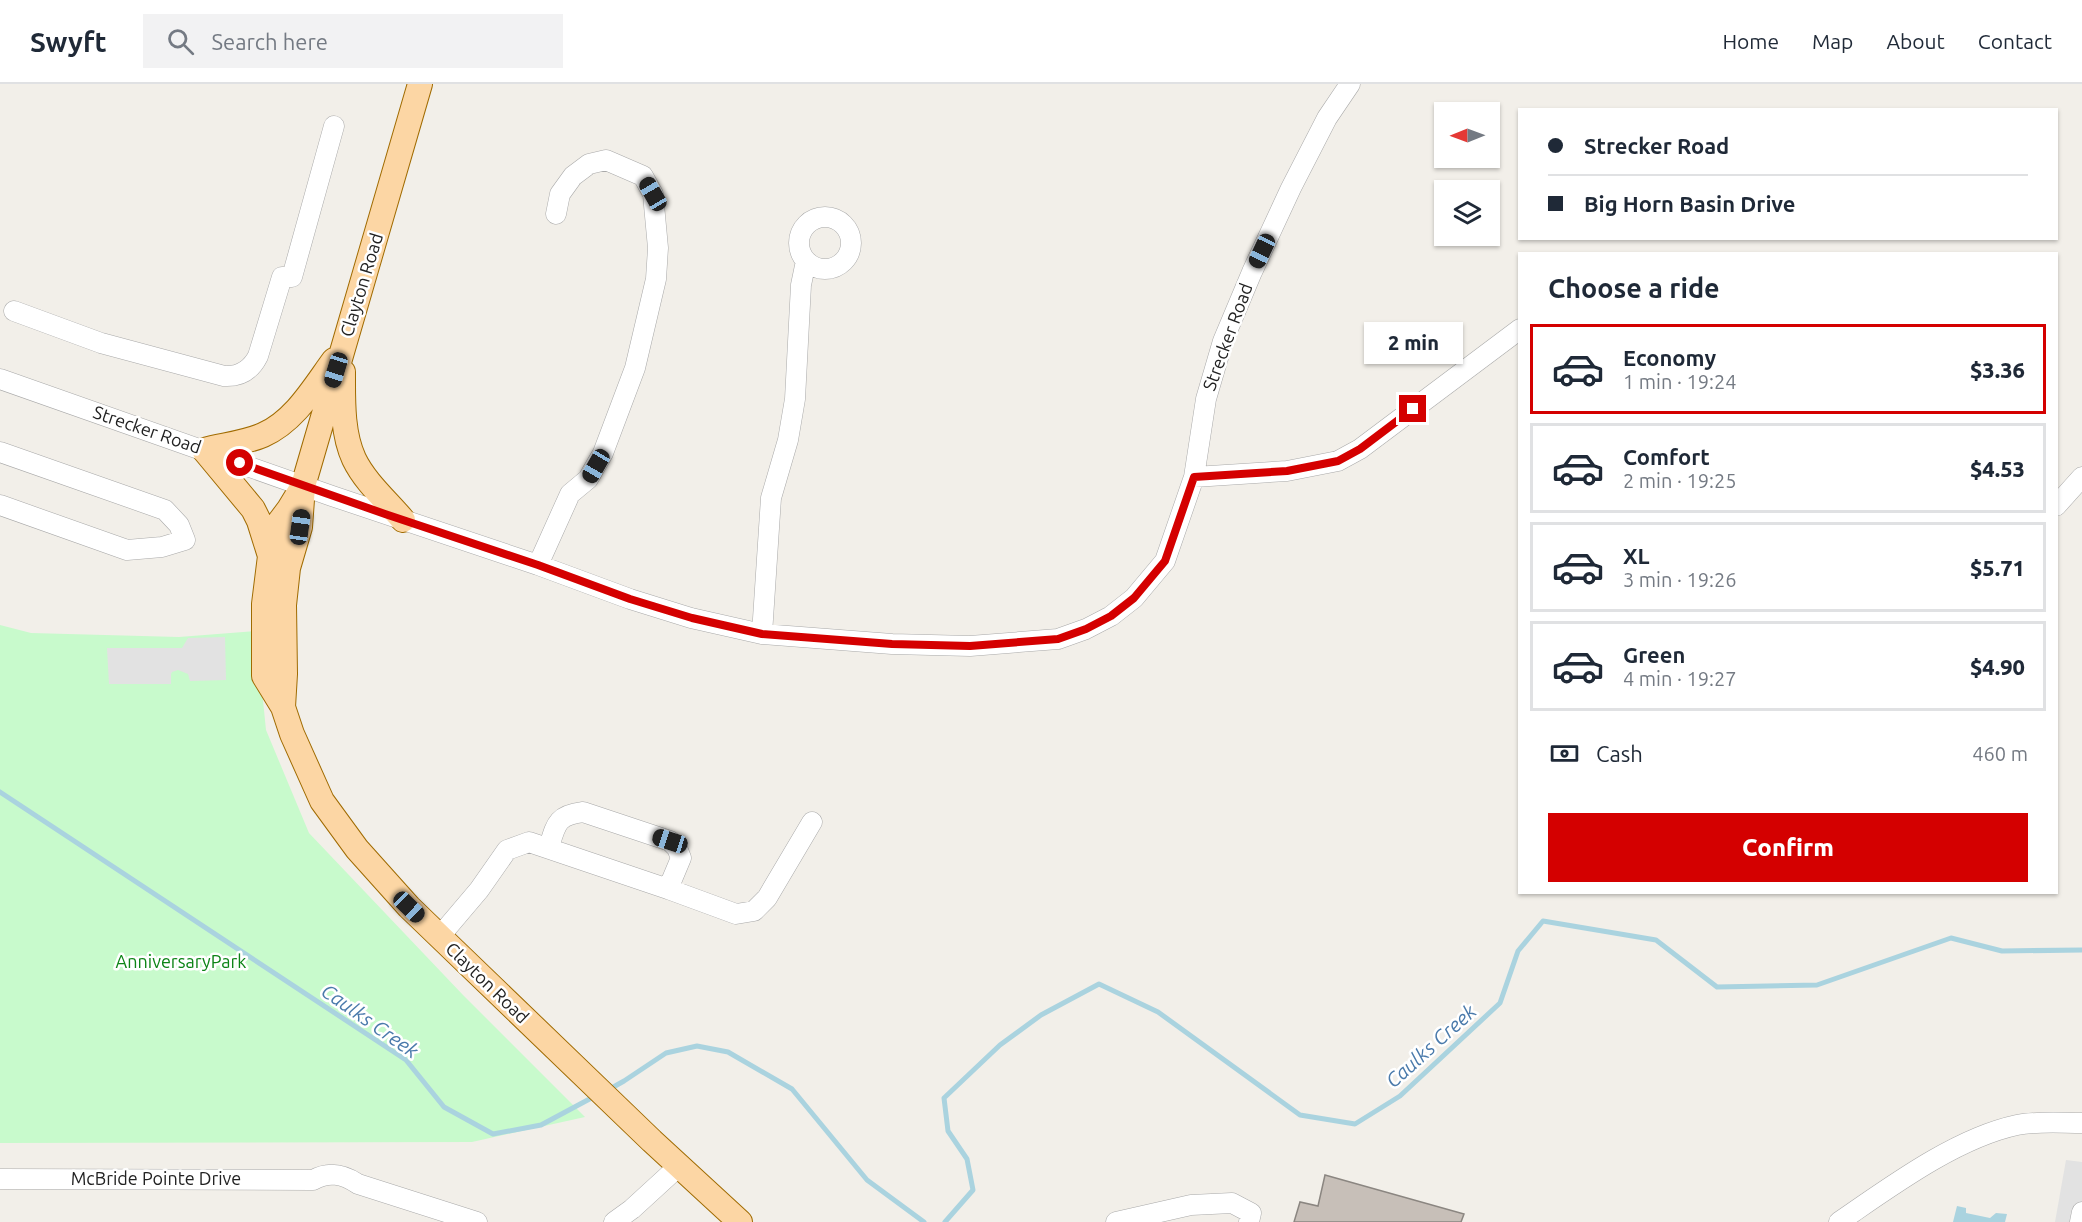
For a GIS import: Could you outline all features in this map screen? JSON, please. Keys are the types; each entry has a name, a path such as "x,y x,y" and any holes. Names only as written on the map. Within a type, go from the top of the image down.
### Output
{"main road":[{"name":"Clayton Road","path":"283,707 284,605 288,568 300,527 303,486 420,84"},
{"path":"270,556 259,520 253,509 204,450 250,439 272,430 293,414 343,349"},
{"path":"343,349 343,398 347,440 354,460 403,520"},
{"name":"Clayton Road","path":"303,486 280,521 270,556 264,604 264,676 283,707 292,734 322,801 357,849 409,907 652,1141 740,1222"}],"street":[{"name":"Strecker Road","path":"0,379 630,599 692,618 762,634 892,644 970,646 1058,639 1111,616 1134,598 1165,561 1194,477 1206,399 1223,341 1291,188 1327,118 1350,84"},
{"path":"15,311 101,343 224,376 241,374 254,364 258,356 282,278 292,277 334,126"},
{"path":"538,565 570,494 588,479 603,453 635,368 656,279 658,248 653,194 643,176 606,160 589,164 573,176 560,194 556,214"},
{"path":"762,634 771,498 788,440 795,399 801,285 806,261"},
{"path":"1194,477 1287,471 1338,461 1360,449 1518,330"},
{"path":"0,452 165,510 179,525 185,540 162,547 127,550 0,505"},
{"path":"2058,504 2082,477"},
{"path":"549,847 557,822 569,814 583,812 670,841 677,848 681,858 668,889"},
{"path":"440,936 479,890 507,850 529,842 549,847 736,914 754,911 767,898 812,822"},
{"path":"1839,1222 1966,1141 2019,1125 2082,1123"},
{"path":"614,1222 632,1209 679,1166"},
{"name":"McBride Pointe Drive","path":"0,1179 313,1180 324,1186 344,1189 358,1184 477,1222"},
{"path":"1116,1222 1191,1205 1232,1203 1251,1213 1249,1222"},
{"path":"2080,1222 2082,1212"}],"green space":[{"name":"AnniversaryPark","path":"0,625 31,633 179,637 256,631 266,730 309,833 463,995 585,1117 472,1142 0,1143"}],"shaded area":[{"path":"225,637 226,680 190,681 188,674 178,670 171,674 171,684 109,684 107,648 182,648 188,638"},
{"path":"2066,1160 2082,1162 2082,1222 2055,1222"}],"water":[{"path":"1957,1206 1966,1208 1966,1213 1990,1218 1996,1213 2007,1214 2005,1222 1953,1222"}],"building":[{"path":"1325,1175 1464,1214 1461,1222 1294,1222 1300,1202 1318,1206"}],"waterway":[{"name":"Caulks Creek","path":"0,792 406,1060 444,1107 493,1134 541,1125 597,1095"},
{"name":"Caulks Creek","path":"945,1222 973,1190 967,1159 948,1131 944,1098 1000,1045 1041,1015 1099,984 1158,1012 1300,1115 1355,1124 1400,1096 1500,1003 1518,951 1543,921 1656,940 1717,987 1817,985 1951,938 2002,951 2082,950"},
{"name":"Caulks Creek","path":"608,1090 666,1053 697,1046 728,1052 792,1089 867,1180 924,1222"}],"route":[{"path":"240,463 538,565 630,599 692,618 762,634 892,644 970,646 1058,639 1086,629 1111,616 1134,598 1165,561 1194,477 1287,471 1338,461 1360,449 1413,409"}]}
